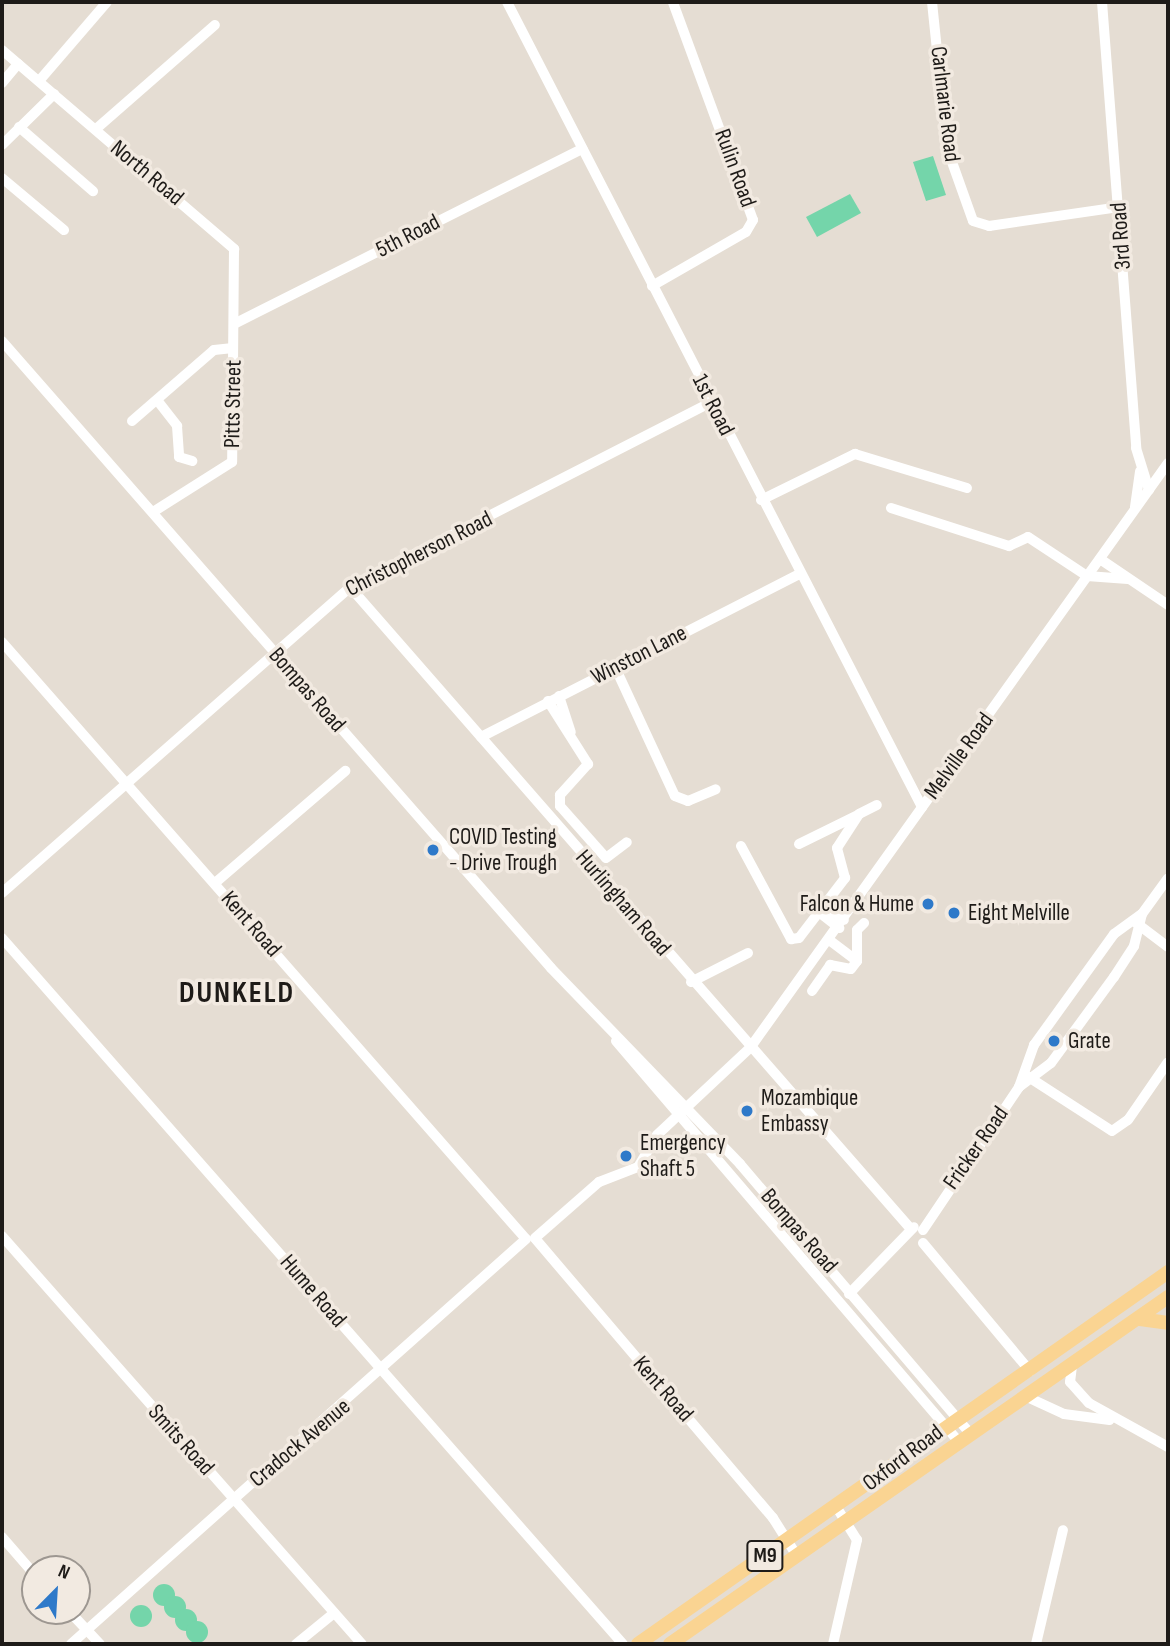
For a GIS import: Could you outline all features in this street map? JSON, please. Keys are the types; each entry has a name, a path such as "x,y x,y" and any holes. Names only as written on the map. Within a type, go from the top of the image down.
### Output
{"main road":[{"name":"Oxford Road","path":"640,1644 1168,1272"},
{"name":"Oxford Road","path":"670,1644 1025,1396 1165,1303"},
{"path":"1123,1306 1165,1303"},
{"path":"1140,1319 1168,1323"},
{"path":"858,1492 868,1507"},
{"path":"808,1527 818,1541"},
{"path":"701,1601 712,1616"}],"street":[{"path":"39,81 107,2"},
{"name":"1st Road","path":"507,2 798,575 922,807"},
{"name":"Rulin Road","path":"652,286 746,232 753,215 673,2"},
{"name":"Carlmarie Road","path":"932,2 947,148 972,221 989,226 1119,207"},
{"name":"3rd Road","path":"1102,2 1140,471 1134,510"},
{"path":"96,129 215,25"},
{"name":"North Road","path":"2,50 231,244 234,324"},
{"path":"2,83 18,64"},
{"path":"2,145 54,94"},
{"path":"19,127 93,191"},
{"name":"5th Road","path":"234,324 582,149"},
{"path":"2,178 64,230"},
{"name":"Pitts Street","path":"153,512 217,477 232,462 234,324"},
{"name":"Bompas Road","path":"2,341 615,1038 678,1115 840,1300 953,1421"},
{"path":"132,421 214,350 233,348"},
{"path":"157,400 177,426 179,457 192,461"},
{"name":"Christopherson Road","path":"2,893 272,650 350,587 712,402"},
{"path":"761,500 855,454 967,488"},
{"name":"Melville Road","path":"750,1048 830,941 922,807 1168,463"},
{"name":"3rd Road","path":"1140,471 1149,490"},
{"path":"891,508 1009,546 1032,538 1087,576 1128,579"},
{"path":"1100,559 1168,605"},
{"name":"Winston Lane","path":"481,737 798,575"},
{"name":"Hurlingham Road","path":"350,587 1030,1371"},
{"name":"Kent Road","path":"2,642 530,1240 788,1542 797,1556"},
{"path":"615,667 675,796 688,801 716,789"},
{"path":"559,696 587,768 560,795 560,806 606,858 627,842"},
{"path":"548,701 571,732"},
{"path":"215,883 345,771"},
{"path":"799,844 877,805"},
{"path":"741,846 791,939 799,937 818,905 845,878 836,853 859,814"},
{"name":"Fricker Road","path":"840,1300 914,1237 1019,1087 1027,1077 1051,1063 1114,977 1139,920 1168,878"},
{"path":"818,905 842,924"},
{"path":"1139,920 1168,947"},
{"name":"Fricker Road","path":"1027,1077 1034,1045 1114,933 1139,920"},
{"path":"812,991 830,965 851,968 857,961 857,930 864,923"},
{"name":"Hume Road","path":"2,938 623,1644"},
{"path":"830,941 857,961"},
{"path":"691,982 748,953"},
{"name":"Bompas Road","path":"615,1038 687,1107 852,1292 966,1438"},
{"name":"Cradock Avenue","path":"71,1644 598,1182 638,1167 678,1115 750,1048"},
{"path":"1027,1077 1089,1120 1118,1131 1168,1062"},
{"name":"Smits Road","path":"2,1236 362,1644"},
{"path":"1072,1366 1070,1382 1082,1395 1112,1420 1168,1447"},
{"path":"1072,1416 1082,1406 1082,1395"},
{"path":"1025,1396 1072,1416 1112,1420"},
{"path":"833,1644 856,1546 848,1522 836,1507"},
{"path":"1036,1644 1063,1530"},
{"path":"2,1537 21,1559"},
{"path":"296,1644 334,1612"},
{"path":"83,1625 100,1644"}],"green space":[{"path":"933,156 946,195 926,201 913,162"},
{"path":"850,194 861,213 817,237 806,217"},
{"path":"164,1584 172,1587 175,1595 172,1603 164,1606 156,1603 153,1595 156,1587"},
{"path":"175,1596 183,1599 186,1607 183,1615 175,1618 167,1615 164,1607 167,1599"},
{"path":"141,1605 149,1608 152,1616 149,1624 141,1627 133,1624 130,1616 133,1608"},
{"path":"186,1609 194,1612 197,1620 194,1628 186,1631 178,1628 175,1620 178,1612"},
{"path":"197,1621 205,1624 208,1632 205,1640 197,1643 189,1640 186,1632 189,1624"}],"place":[{"name":"COVID Testing - Drive Trough","path":"433,850"},
{"name":"Falcon & Hume","path":"928,904"},
{"name":"Eight Melville","path":"954,913"},
{"name":"Grate","path":"1054,1041"},
{"name":"Mozambique Embassy","path":"747,1111"},
{"name":"Emergency Shaft 5","path":"626,1156"}],"district":[{"name":"DUNKELD","path":"237,993"}]}
